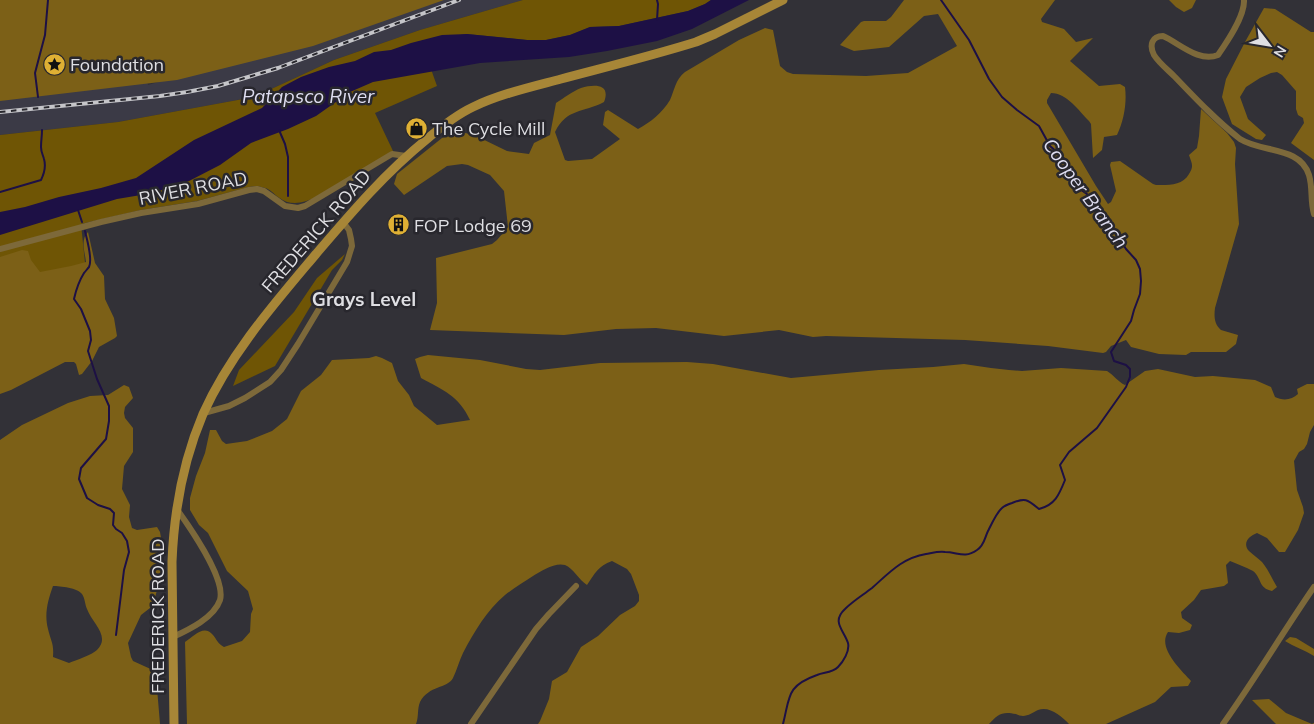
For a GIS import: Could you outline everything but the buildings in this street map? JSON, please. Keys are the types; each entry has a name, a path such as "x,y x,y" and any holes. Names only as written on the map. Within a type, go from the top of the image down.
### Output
{"main road":[{"name":"FREDERICK ROAD","path":"174,724 172,562 176,508 180,484 194,437 222,376 245,342 343,222 366,195 406,156 456,116 472,107 530,87 696,42 783,0"}],"street":[{"path":"1244,0 1243,11 1238,22 1218,55 1208,58 1201,56 1163,36 1154,38 1151,43 1154,54 1226,127 1244,142 1292,156 1300,161 1309,177 1314,214"},
{"name":"RIVER ROAD","path":"0,248 101,222 141,213 198,204 248,190 264,191 285,206 298,208 305,206 392,154 406,156"},
{"path":"204,413 229,406 245,398 270,382 281,370 347,262 352,246 349,230 343,222"},
{"path":"173,637 190,629 211,614 220,600 221,592 217,578 196,536 176,508"},
{"path":"471,724 536,629 576,586"},
{"path":"1223,724 1314,587"}],"shaded area":[{"path":"0,0 444,0 313,46 177,80 0,101"},
{"path":"423,0 523,0 420,30 334,60 254,97 118,122 0,135 0,78 144,67 148,85 350,28"},
{"path":"523,0 711,0 688,11 619,26 590,27 570,35 546,40 467,34 421,41 437,86 375,113 393,151 317,197 302,202 288,202 270,190 253,186 197,201 141,210 81,224 87,282 0,335 0,135 118,122 254,97 334,60 420,30"},
{"path":"904,0 1055,0 1041,19 1042,22 1064,29 1076,42 1093,38 1070,61 1099,86 1120,84 1125,87 1124,111 1117,135 1104,137 1102,150 1093,158 1091,124 1089,121 1072,103 1062,96 1051,93 1047,103 1108,204 1111,202 1116,191 1111,162 1120,161 1156,185 1179,183 1186,178 1192,169 1189,155 1197,148 1201,109 1227,133 1236,148 1235,164 1239,224 1215,308 1215,317 1216,323 1221,330 1238,335 1236,344 1226,352 1191,352 1186,355 1159,354 1131,347 1126,340 1111,346 1103,353 1048,346 965,340 813,337 779,330 724,336 656,328 616,329 564,335 430,330 437,303 436,258 492,244 508,227 504,191 490,175 468,165 447,166 404,195 394,184 397,174 442,138 457,132 472,134 507,151 529,154 534,143 550,135 556,103 581,88 596,86 605,92 604,102 570,115 560,124 555,132 565,160 592,159 620,139 603,125 605,112 608,110 638,129 660,113 670,100 677,81 685,72 739,40 765,28 773,30 780,66 793,74 866,76 908,73 957,46 938,14 924,16 889,47 854,51 840,45 861,22 886,21"},
{"path":"1169,0 1196,0 1192,8 1184,12"},
{"path":"1264,8 1275,9 1311,32 1314,32 1314,160 1291,143 1304,123 1303,118 1298,115 1296,109 1296,91 1282,75 1277,72 1260,78 1246,87 1240,97 1248,119 1266,135 1262,140 1256,139 1232,124 1222,97 1226,79"},
{"path":"88,232 95,263 104,276 105,299 114,318 117,336 99,347 92,361 82,374 79,375 74,362 65,362 0,394 0,257 22,250 28,251 31,260 40,272 86,262 84,239"},
{"path":"345,254 332,270 275,366 233,386 239,370 294,312 317,278"},
{"path":"428,355 480,360 540,370 600,363 687,362 713,364 791,378 964,364 1022,371 1061,368 1107,371 1125,385 1145,371 1158,369 1195,377 1213,376 1255,380 1271,387 1275,397 1284,399 1296,396 1298,394 1297,389 1307,384 1314,384 1314,425 1307,444 1294,461 1297,490 1304,513 1298,530 1285,552 1279,552 1267,538 1257,533 1251,536 1246,543 1249,551 1264,565 1277,587 1272,591 1264,588 1253,571 1230,561 1226,565 1228,583 1224,586 1201,590 1194,600 1181,612 1182,618 1192,625 1190,630 1179,633 1168,632 1165,638 1168,652 1176,665 1191,681 1188,686 1171,687 1155,702 1106,724 1069,724 1055,712 1042,709 1025,716 1004,713 989,724 538,724 549,699 552,681 567,672 581,647 598,636 620,615 635,606 639,601 639,595 631,574 627,569 612,561 600,568 587,585 573,571 561,564 540,572 505,595 492,607 476,629 463,653 453,678 447,684 428,693 420,702 416,724 187,724 185,642 203,631 210,632 224,647 242,641 250,632 253,609 248,591 227,571 208,533 199,525 190,510 190,498 205,453 210,430 216,430 222,441 226,444 247,441 272,431 287,419 301,391 321,375 332,360 376,356 392,363 398,381 409,395 414,406 437,425 470,420 461,405 450,394 421,378 415,359"},
{"path":"124,385 129,387 133,398 125,407 124,413 125,418 133,428 133,452 124,466 122,489 130,505 129,517 132,528 137,530 157,527 162,543 161,574 155,598 150,608 141,615 128,643 133,661 155,671 160,724 0,724 0,440 22,425 68,403 90,396 108,395","holes":["53,586 73,589 82,594 89,614 101,635 101,645 95,652 69,663 53,657 53,645 47,623 48,602"]},
{"path":"1290,637 1296,638 1314,649 1314,656 1285,641"},
{"path":"1269,699 1286,713 1312,724 1276,724 1252,700"}],"water":[{"name":"Patapsco River","path":"711,0 749,0 692,29 657,41 569,57 480,63 373,82 350,92 316,116 251,143 220,165 189,181 153,193 117,199 0,235 0,212 136,178 194,140 262,108 282,87 301,77 329,67 355,61 374,52 391,50 442,35 467,34 546,40 570,35 590,27 619,26 688,11"}],"waterway":[{"path":"38,97 35,73 45,35 48,0"},
{"path":"657,0 657,20"},
{"name":"Cooper Branch","path":"783,724 794,688 807,679 836,669 846,656 848,643 839,622 839,618 845,609 896,567 910,559 936,552 965,555 977,550 983,544 996,515 1005,506 1024,500 1039,509 1053,502 1065,480 1060,465 1069,452 1097,428 1126,387 1130,377 1130,369 1126,365 1114,361 1111,352 1131,321 1140,294 1140,269 1136,260 1126,249 1095,200 1080,189 1072,180 1068,162 1050,146 1039,126 1002,97 989,79 969,40 941,0"},
{"path":"0,192 41,180 45,164 41,149 42,130"},
{"path":"279,130 288,157 288,196"},
{"path":"78,210 82,222"},
{"path":"85,231 90,264 81,279 74,299 81,309 90,331 91,340 88,351 97,379 109,406 109,421 106,439 81,468 79,479 87,498 98,505 110,509 114,513 113,525 122,533 127,541 129,552 124,570 116,635"}],"railway":[{"path":"0,112 160,96 218,86 278,68 459,0"}],"place":[{"name":"Foundation","path":"54,64"},
{"name":"The Cycle Mill","path":"416,128"},
{"name":"FOP Lodge 69","path":"398,225"}],"district":[{"name":"Grays Level","path":"364,299"}]}
